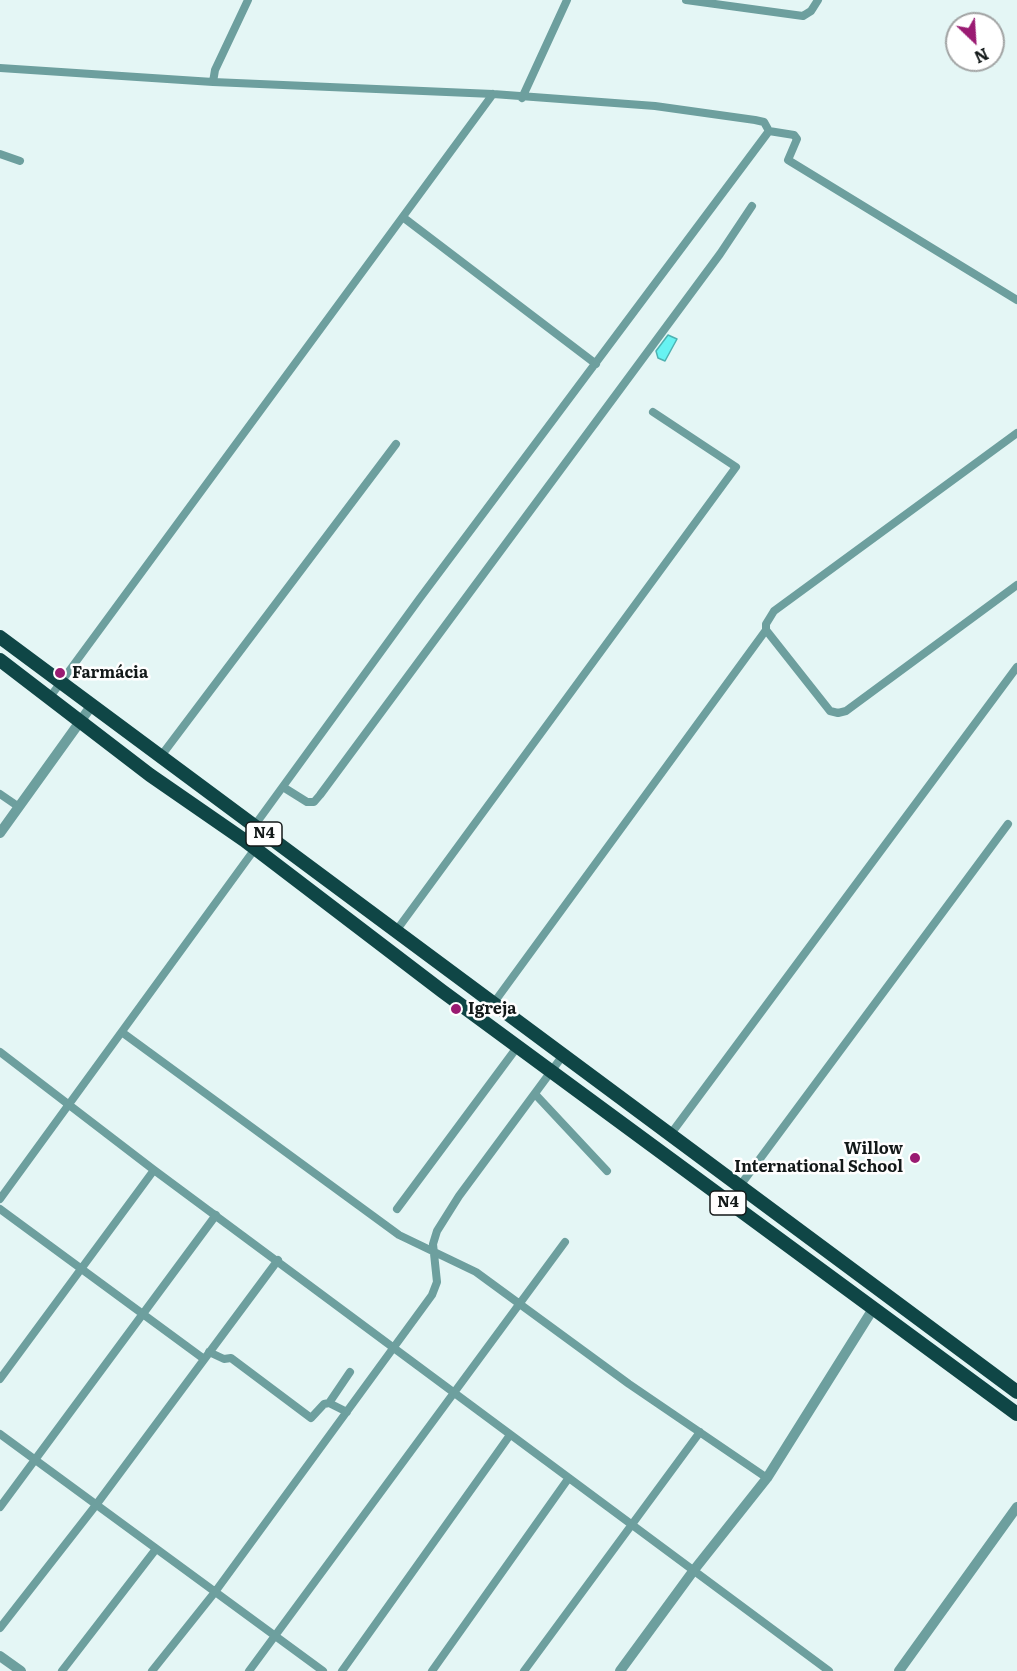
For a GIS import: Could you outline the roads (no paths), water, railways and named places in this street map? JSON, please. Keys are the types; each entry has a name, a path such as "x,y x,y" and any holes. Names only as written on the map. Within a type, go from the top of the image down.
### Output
{"highway":[{"name":"N4","path":"0,637 1017,1392"},
{"name":"N4","path":"0,660 79,722 244,840 518,1046 1017,1414"}],"street":[{"path":"213,82 215,70 248,0"},
{"path":"522,98 567,0"},
{"path":"686,0 803,16 811,11 818,0"},
{"path":"0,68 213,82 494,94 522,98 655,106 755,120 764,122 769,131"},
{"path":"50,697 494,94"},
{"path":"769,131 794,135 797,139 788,160 1017,300"},
{"path":"244,840 448,560 769,131"},
{"path":"0,154 20,161"},
{"path":"283,787 307,802 314,802 320,795 720,254 752,206"},
{"path":"404,219 596,364"},
{"path":"396,931 736,467 653,412"},
{"path":"482,1019 492,1001 766,630 766,624 774,611 1017,434"},
{"path":"161,756 396,444"},
{"path":"766,630 830,711 838,713 846,711 1017,585"},
{"path":"670,1135 1017,667"},
{"path":"0,833 92,705"},
{"path":"0,794 19,807"},
{"path":"739,1186 1008,824"},
{"path":"0,1199 266,835"},
{"path":"123,1033 399,1235 461,1263 520,1303 577,1347 767,1478"},
{"path":"397,1209 518,1046"},
{"path":"0,1052 154,1170 829,1671"},
{"path":"152,1671 215,1592 436,1289 434,1250 437,1231 459,1196 564,1054"},
{"path":"535,1094 608,1171"},
{"path":"0,1379 154,1170"},
{"path":"0,1209 142,1314 206,1355 224,1359 231,1358 301,1413 311,1418 324,1404 329,1403 350,1372"},
{"path":"0,1507 216,1215"},
{"path":"249,1671 565,1242"},
{"path":"0,1628 96,1505 278,1260"},
{"path":"620,1671 694,1570 767,1478 873,1309"},
{"path":"329,1403 346,1412"},
{"path":"524,1671 700,1432"},
{"path":"0,1434 323,1671"},
{"path":"342,1671 510,1435"},
{"path":"432,1671 568,1479"},
{"path":"899,1671 1017,1507"},
{"path":"62,1671 156,1549"},
{"path":"0,1656 21,1671"}],"water":[{"path":"668,335 677,339 665,361 658,358 656,351"}],"place":[{"name":"Farmácia","path":"60,673"},
{"name":"Igreja","path":"456,1009"},
{"name":"Willow International School","path":"915,1158"}]}
